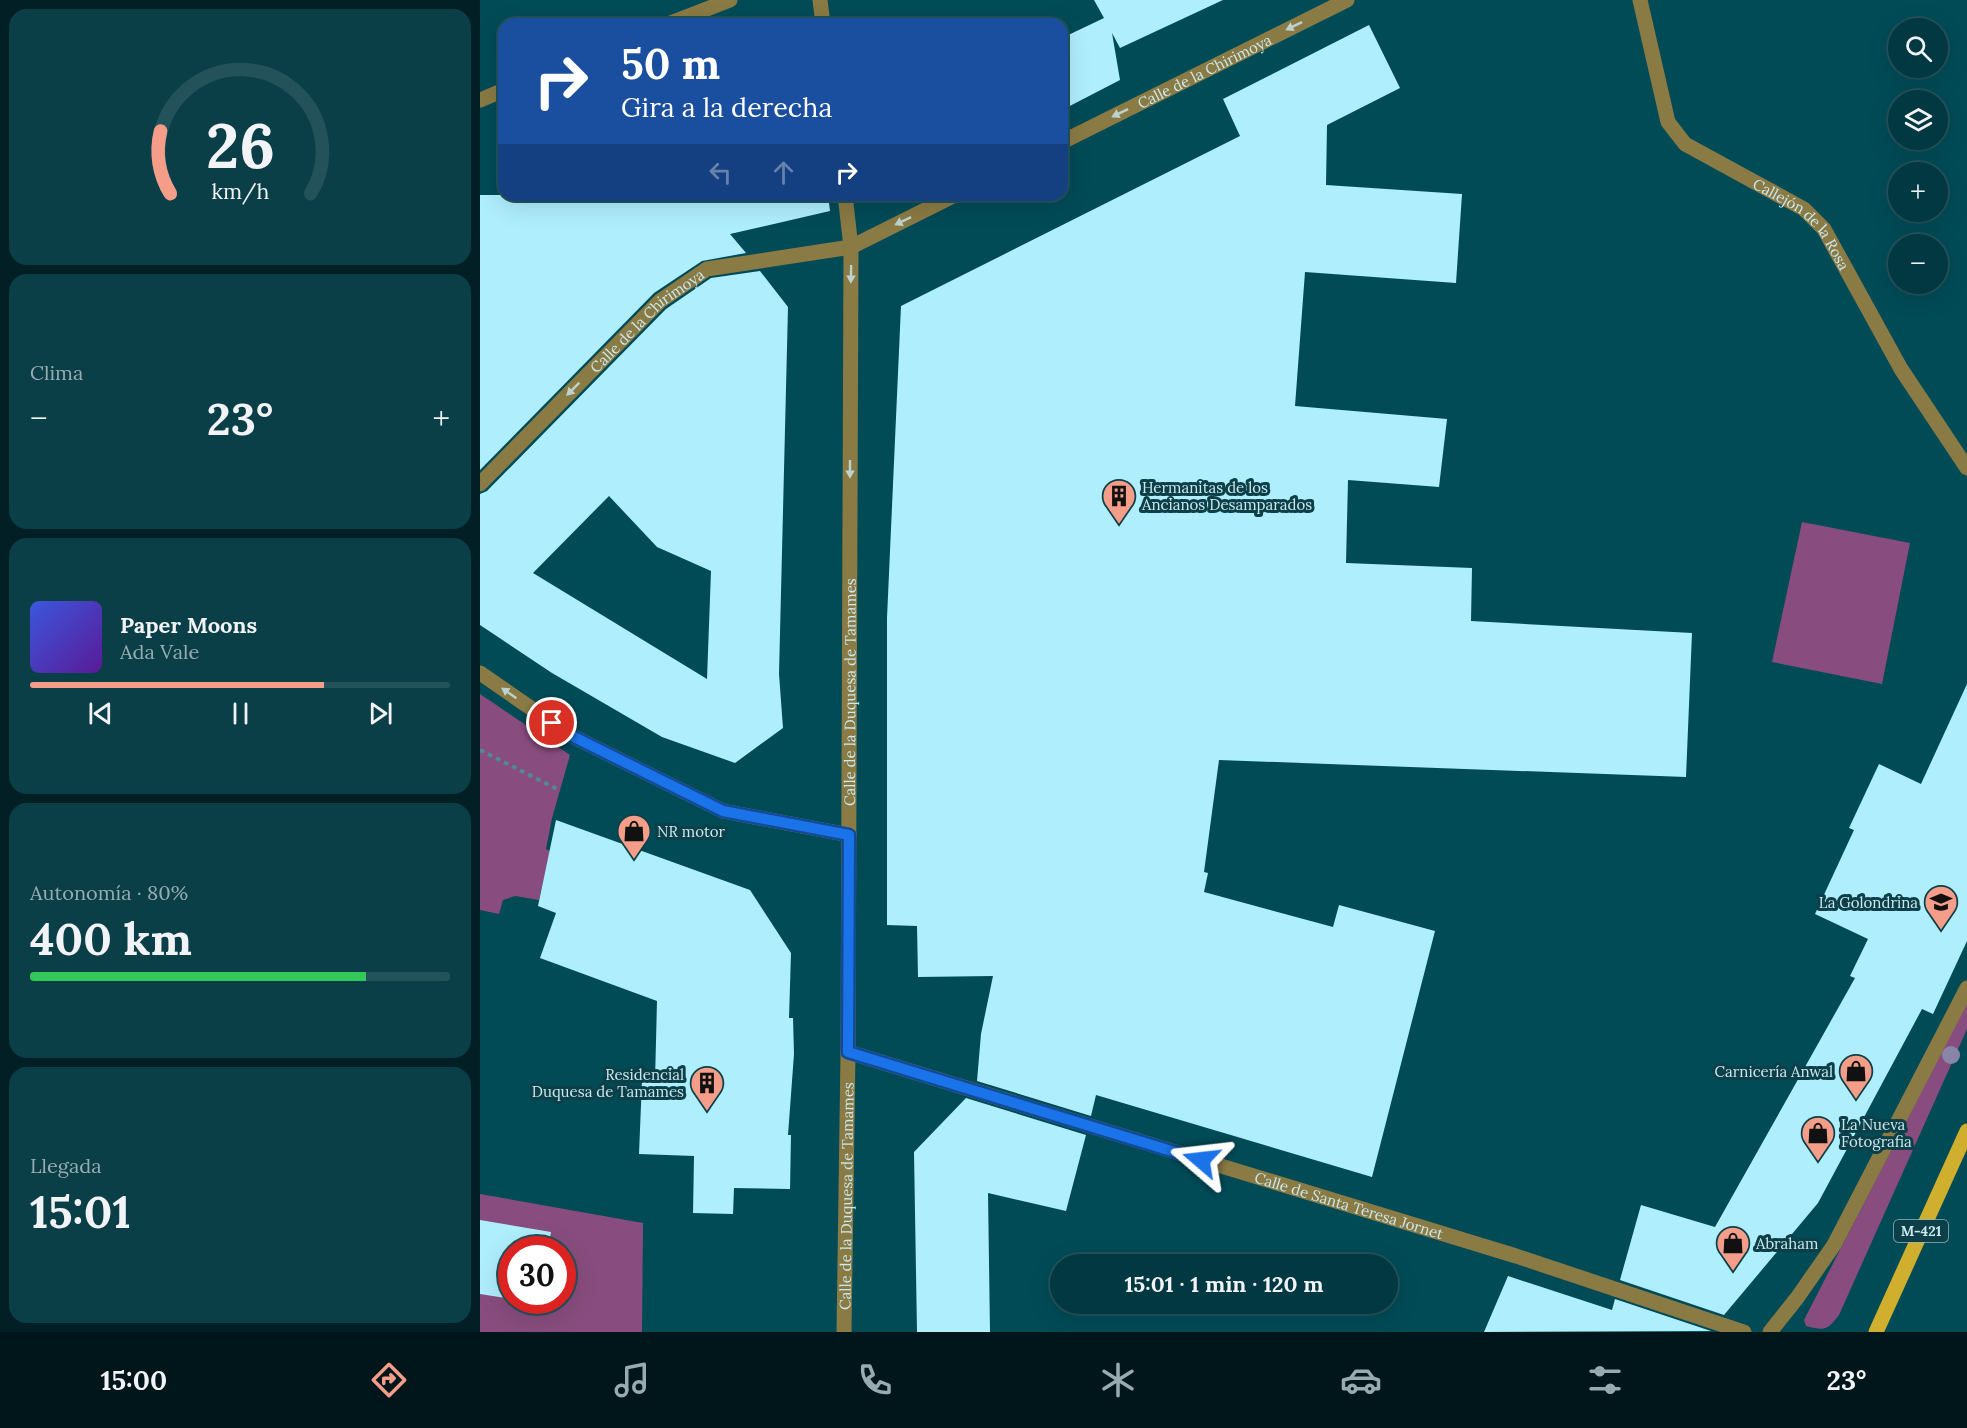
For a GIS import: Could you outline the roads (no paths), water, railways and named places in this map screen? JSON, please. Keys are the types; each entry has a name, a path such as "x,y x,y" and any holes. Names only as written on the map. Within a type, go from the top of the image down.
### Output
{"main road":[{"name":"M-421","path":"1876,1332 1967,1131"}],"street":[{"path":"684,18 730,0"},
{"path":"820,0 822,18"},
{"name":"Calle de la Chirimoya","path":"1068,139 1347,0"},
{"name":"Callejón de la Rosa","path":"1640,0 1668,122 1685,144 1804,209 1824,229 1901,369 1967,468"},
{"path":"480,100 498,92"},
{"name":"Calle de la Duquesa de Tamames","path":"844,1332 848,1052 851,247 846,201"},
{"name":"Calle de la Chirimoya","path":"480,484 660,301 707,269 851,247 943,201"},
{"path":"480,673 570,735 723,811 849,835"},
{"path":"1770,1332 1834,1245 1967,988"},
{"name":"Calle de Santa Teresa Jornet","path":"848,1052 1516,1256 1744,1332"}],"place":[{"name":"Hermanitas de los Ancianos Desamparados","path":"1119,525"},
{"name":"NR motor","path":"634,860"},
{"name":"La Golondrina","path":"1941,931"},
{"name":"Carnicería Anwal","path":"1856,1100"},
{"name":"Residencial Duquesa de Tamames","path":"707,1112"},
{"name":"La Nueva Fotografia","path":"1818,1162"},
{"name":"Abraham","path":"1733,1272"}]}
